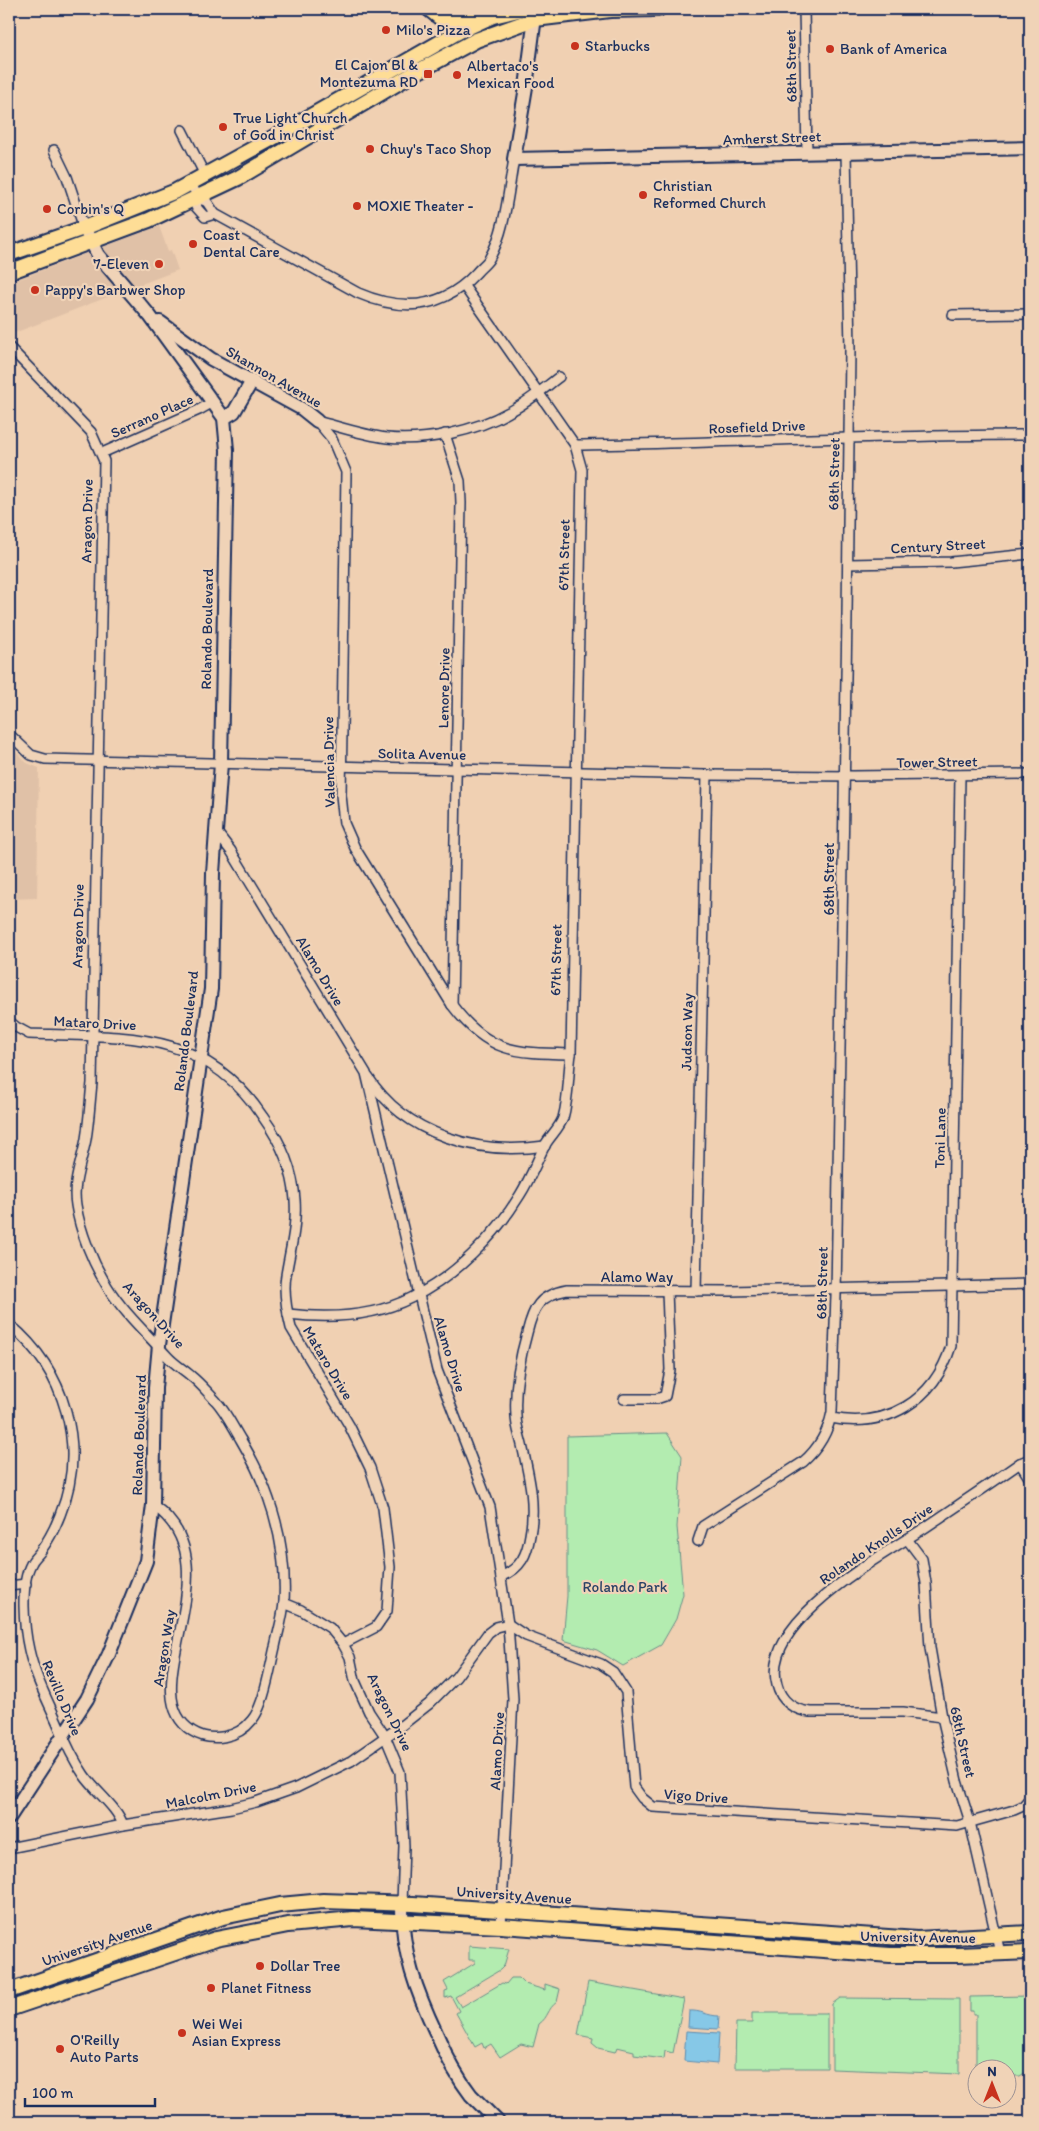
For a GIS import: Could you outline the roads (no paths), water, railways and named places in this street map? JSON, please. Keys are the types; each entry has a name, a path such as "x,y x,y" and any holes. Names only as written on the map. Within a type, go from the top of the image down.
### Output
{"main road":[{"path":"429,9 458,32"},
{"path":"450,9 465,46"},
{"path":"450,9 459,18 466,19 490,13 497,15"},
{"path":"9,254 84,228 191,183 458,32 497,15 522,9"},
{"path":"9,272 91,242 198,198 238,178 413,74 465,46 536,14 658,9"},
{"name":"University Avenue","path":"9,1991 223,1917 257,1909 323,1901 502,1910 917,1939 1030,1933"},
{"name":"University Avenue","path":"9,2009 216,1939 288,1925 353,1920 501,1926 722,1944 890,1955 1030,1952"},
{"path":"722,1944 723,1925"}],"street":[{"name":"68th Street","path":"804,9 807,153"},
{"path":"191,183 198,198 207,202 216,214 358,293 376,301 398,305 426,303 447,296 464,286 489,259 500,232 526,87 536,14"},
{"path":"182,130 205,175"},
{"name":"Amherst Street","path":"514,159 688,157 1030,148"},
{"path":"54,150 67,178 84,228"},
{"name":"68th Street","path":"698,1540 703,1526 810,1456 817,1449 828,1430 831,1418 836,1288 848,564 849,293 846,152"},
{"name":"Rolando Boulevard","path":"9,1818 87,1699 109,1654 146,1561 153,1505 155,1388 159,1345 211,989 215,830 221,763 227,450 224,418 150,316 98,255 84,228"},
{"name":"67th Street","path":"288,1314 332,1317 358,1314 396,1304 418,1294 459,1265 497,1227 524,1189 544,1146 562,1121 566,1106 571,1054 582,470 575,445 464,286"},
{"path":"953,315 1030,314"},
{"name":"Shannon Avenue","path":"150,316 211,359 302,409 317,421 362,434 407,439 472,428 498,418 520,406 559,377"},
{"name":"Aragon Drive","path":"9,348 92,432 104,461 92,1083 86,1140 75,1186 75,1204 86,1241 107,1286 131,1317 159,1345 168,1357 194,1378 219,1404 254,1462 275,1516 282,1557 284,1603 330,1628 350,1657 356,1681 368,1712 385,1736 400,1772 404,1846 402,1923 408,1962 419,1996 446,2055 471,2094 498,2122"},
{"path":"224,418 234,412 252,381"},
{"name":"Serrano Place","path":"102,453 213,402"},
{"name":"Valencia Drive","path":"317,421 332,439 346,472 341,766 344,823 355,848 452,1005 467,1025 487,1041 522,1053 571,1054"},
{"name":"Lenore Drive","path":"445,434 460,481 461,503 452,1005"},
{"name":"Rosefield Drive","path":"575,445 849,437 1030,435"},
{"name":"Century Street","path":"848,564 951,562 1030,554"},
{"name":"Solita Avenue","path":"9,734 31,756 45,759 708,775 843,776"},
{"name":"Tower Street","path":"843,776 1030,774"},
{"name":"Judson Way","path":"696,1290 708,775"},
{"name":"Toni Lane","path":"831,1418 853,1421 885,1416 910,1404 931,1386 943,1367 951,1346 960,776"},
{"name":"Alamo Drive","path":"215,830 231,851 366,1073 418,1294 438,1370 490,1507 508,1624 513,1699 501,1926"},
{"name":"Mataro Drive","path":"9,1021 16,1028 29,1034 147,1040 176,1047 200,1057 234,1082 253,1101 274,1130 286,1157 293,1185 296,1213 294,1241 285,1277 291,1328 352,1431 370,1468 382,1508 390,1566 387,1611 376,1627 342,1644"},
{"path":"366,1073 381,1093 404,1114 444,1136 488,1148 518,1149 544,1146"},
{"name":"Alamo Way","path":"502,1576 514,1571 524,1559 532,1524 533,1494 516,1419 515,1386 518,1368 532,1311 544,1299 558,1291 667,1291 1030,1284"},
{"path":"624,1399 656,1399 665,1396 670,1370 667,1291"},
{"name":"Revillo Drive","path":"9,1324 37,1352 52,1376 66,1408 72,1444 71,1473 65,1501 55,1528 30,1564 26,1584 26,1632 32,1664 43,1695 63,1738 83,1773 100,1796 119,1815 123,1825"},
{"name":"Rolando Knolls Drive","path":"942,1717 903,1712 804,1711 794,1707 785,1700 776,1684 778,1656 785,1640 796,1623 835,1586 1020,1463 1030,1459"},
{"path":"1020,1463 1030,1479"},
{"name":"Aragon Way","path":"153,1505 161,1510 173,1525 181,1540 188,1566 188,1590 171,1680 171,1701 176,1714 191,1730 211,1737 226,1736 241,1730 253,1719 267,1685 284,1603"},
{"name":"68th Street","path":"907,1539 922,1559 926,1583 930,1648 942,1717 957,1781 970,1822 1000,1953"},
{"path":"9,1586 26,1584"},
{"name":"Malcolm Drive","path":"9,1848 123,1825 231,1808 256,1802 296,1788 351,1760 401,1726 440,1694 456,1677 488,1633 496,1627 508,1624"},
{"name":"Vigo Drive","path":"508,1624 526,1636 601,1664 614,1672 626,1692 634,1787 642,1798 653,1807 957,1826 1019,1808 1030,1798"}],"water":[{"path":"689,2011 719,2016 718,2029 688,2027"},
{"path":"686,2031 719,2033 717,2064 684,2061"}],"place":[{"name":"Milo's Pizza","path":"386,30"},
{"name":"Starbucks","path":"575,46"},
{"name":"Bank of America","path":"830,49"},
{"name":"El Cajon Bl & Montezuma RD","path":"428,74"},
{"name":"Albertaco's Mexican Food","path":"457,75"},
{"name":"True Light Church of God in Christ","path":"223,127"},
{"name":"Chuy's Taco Shop","path":"370,149"},
{"name":"Christian Reformed Church","path":"643,195"},
{"name":"MOXIE Theater -","path":"357,206"},
{"name":"Corbin's Q","path":"47,209"},
{"name":"Coast Dental Care","path":"193,244"},
{"name":"7-Eleven","path":"159,264"},
{"name":"Pappy's Barbwer Shop","path":"35,290"},
{"name":"Dollar Tree","path":"260,1966"},
{"name":"Planet Fitness","path":"211,1988"},
{"name":"Wei Wei Asian Express","path":"182,2033"},
{"name":"O'Reilly Auto Parts","path":"60,2049"}],"park label":[{"name":"Rolando Park","path":"625,1587"}]}
